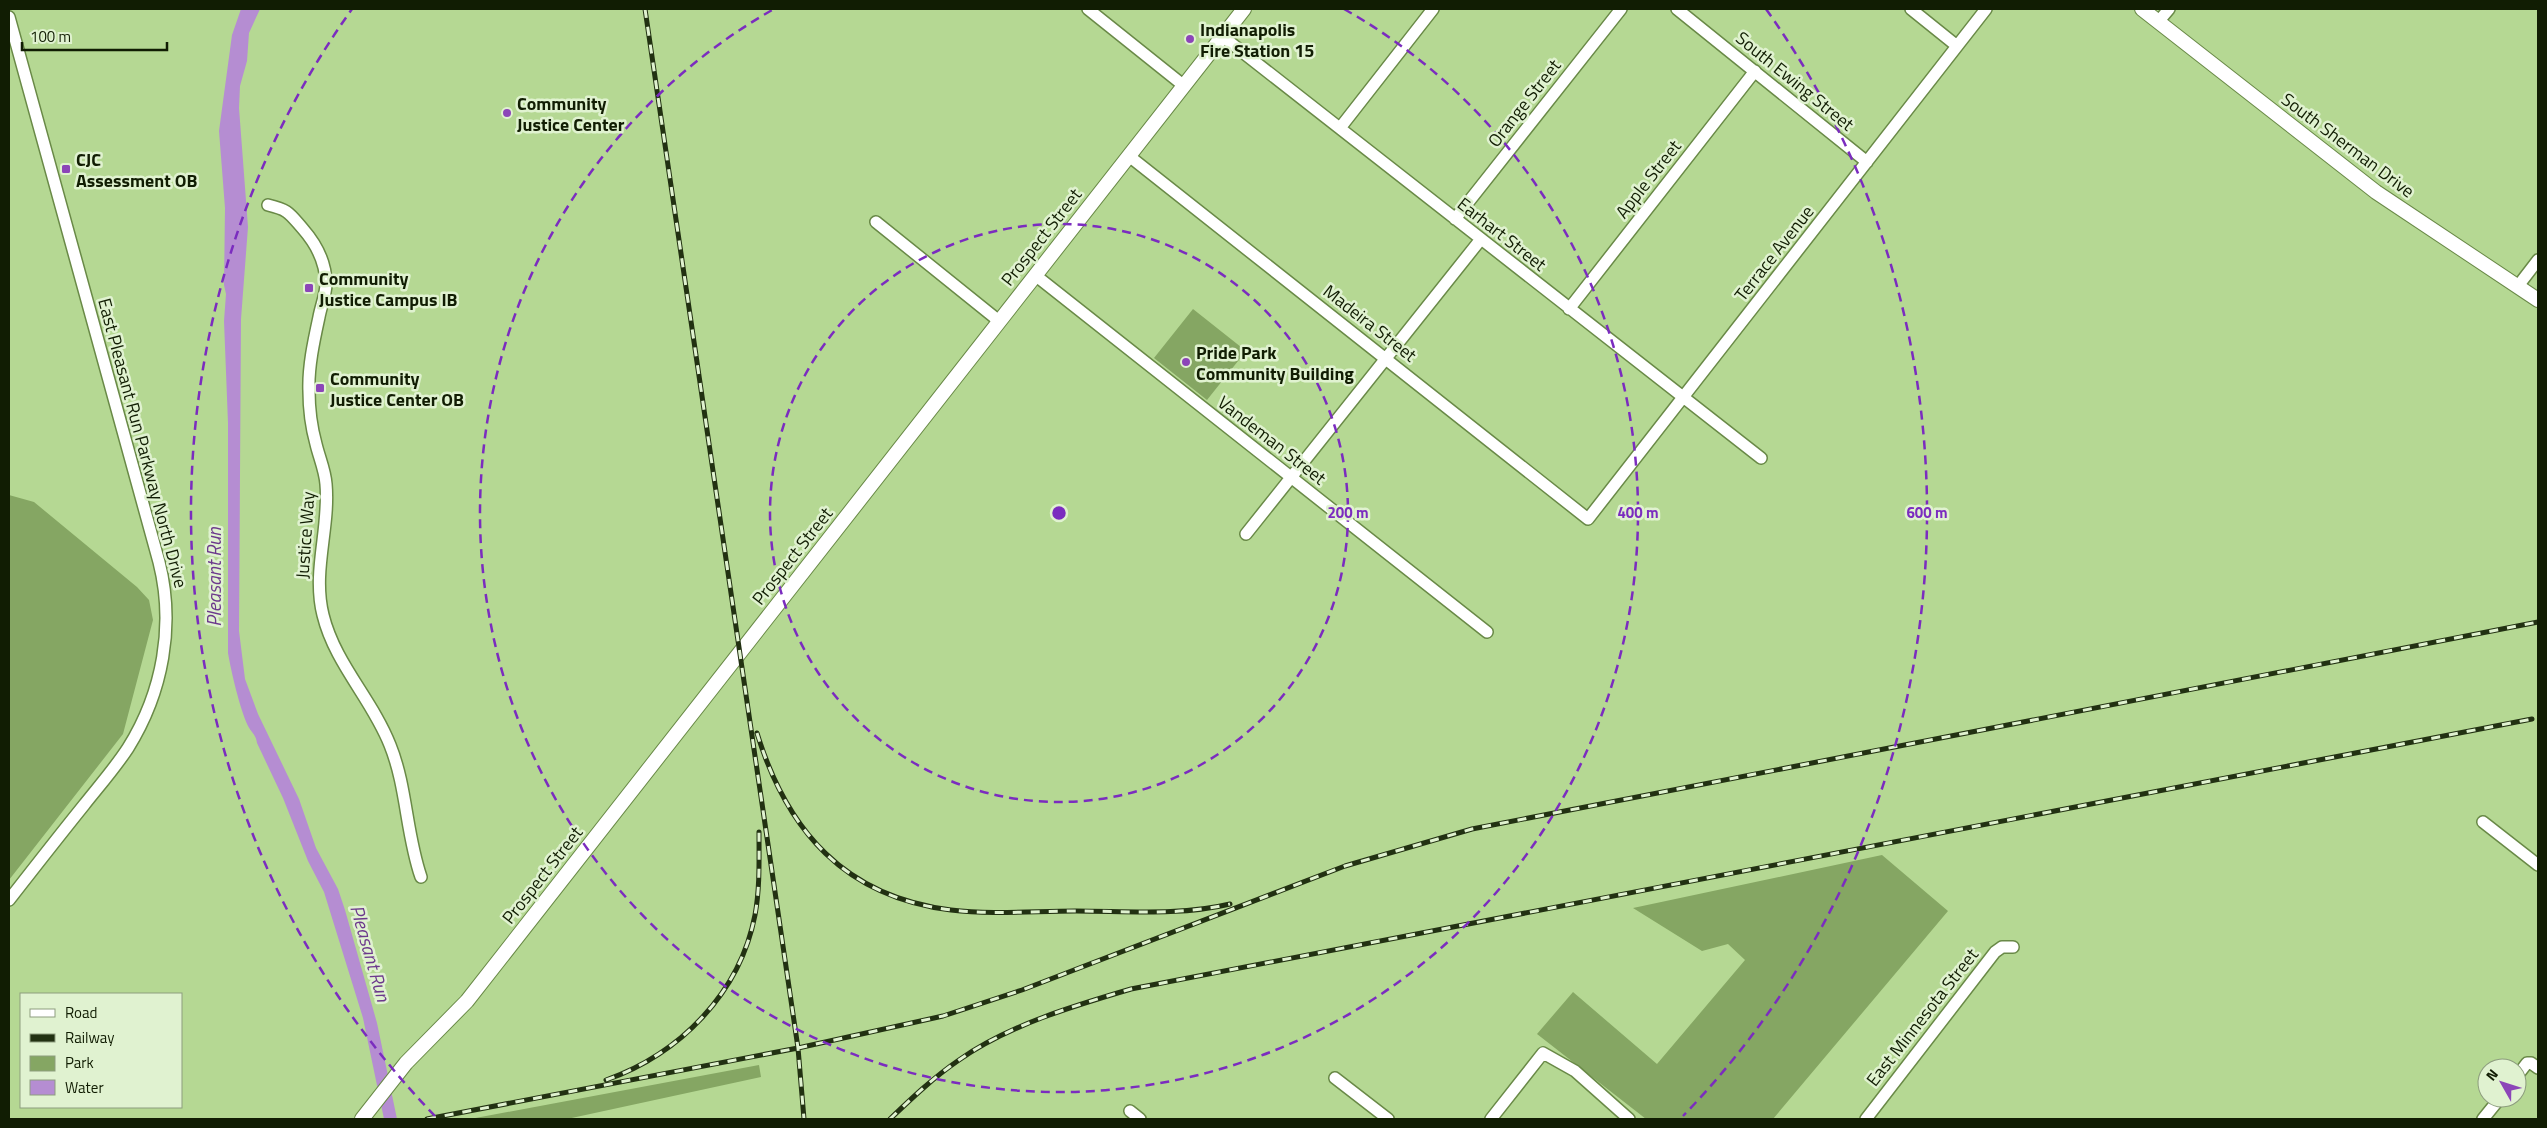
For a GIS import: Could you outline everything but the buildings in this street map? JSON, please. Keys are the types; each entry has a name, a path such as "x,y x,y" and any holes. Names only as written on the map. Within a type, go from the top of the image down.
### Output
{"main road":[{"name":"Prospect Street","path":"366,1114 390,1081 467,1001 1244,9"},
{"name":"South Sherman Drive","path":"2142,9 2376,192 2538,300"}],"street":[{"path":"1088,9 1183,86"},
{"path":"1340,128 1433,9"},
{"name":"Orange Street","path":"1455,219 1621,9"},
{"name":"South Ewing Street","path":"1677,9 1867,162"},
{"path":"1911,9 1957,46"},
{"name":"Terrace Avenue","path":"1588,518 1986,9"},
{"path":"2158,22 2168,9"},
{"name":"East Pleasant Run Parkway North Drive","path":"9,17 159,562 166,601 166,623 160,671 152,701 141,725 123,755 9,900"},
{"name":"Earhart Street","path":"1222,36 1761,458"},
{"name":"Apple Street","path":"1569,309 1755,72"},
{"name":"Madeira Street","path":"1129,156 1588,518"},
{"name":"Justice Way","path":"268,205 286,210 312,240 322,258 326,284 315,336 308,390 310,421 326,482 327,512 321,554 320,600 329,636 338,656 372,706 395,758 403,789 415,859 421,877"},
{"path":"876,222 999,321"},
{"path":"1246,534 1480,239"},
{"path":"2518,286 2538,260"},
{"name":"Vandeman Street","path":"1035,275 1488,632"},
{"path":"2483,822 2538,865"},
{"name":"East Minnesota Street","path":"1866,1119 1995,952 2002,947 2013,947"},
{"path":"1491,1119 1543,1053 1576,1071 1629,1119"},
{"path":"2527,1063 2531,1063 2538,1068"},
{"path":"1335,1078 1388,1119"},
{"path":"2483,1119 2492,1108"},
{"path":"1130,1111 1140,1119"}],"green space":[{"path":"1193,309 1246,351 1207,400 1154,358"},
{"path":"9,495 34,502 137,587 149,600 153,620 123,734 9,880"},
{"path":"1882,855 1948,911 1773,1119 1646,1119 1537,1034 1573,992 1657,1064 1745,960 1728,944 1702,951 1633,908"},
{"path":"759,1065 761,1077 567,1119 470,1119"}],"water":[{"name":"Pleasant Run","path":"241,9 260,9 249,33 247,61 240,86 239,108 248,227 241,319 239,631 245,679 258,714 299,799 316,848 338,889 377,1023 397,1119 384,1119 363,1018 324,892 308,861 283,798 256,738 245,719 228,653 228,423 224,321 226,294 224,285 225,208 219,131 232,35"}],"railway":[{"path":"645,9 798,1048 804,1119"},
{"path":"427,1119 798,1048 943,1016 1022,990 1345,866 1472,829 2538,622"},
{"path":"890,1119 923,1088 978,1048 1042,1018 1131,989 2532,719"},
{"path":"757,733 770,768 785,800 804,829 826,853 851,874 880,891 913,903 951,910 997,913 1172,911 1211,908 1230,904"},
{"path":"606,1080 633,1069 682,1037 703,1017 721,995 736,970 747,943 755,915 757,905 759,832"}],"place":[{"name":"Indianapolis Fire Station 15","path":"1190,39"},
{"name":"Community Justice Center","path":"507,113"},
{"name":"CJC Assessment OB","path":"66,169"},
{"name":"Community Justice Campus IB","path":"309,288"},
{"name":"Pride Park Community Building","path":"1186,362"},
{"name":"Community Justice Center OB","path":"320,388"}]}
